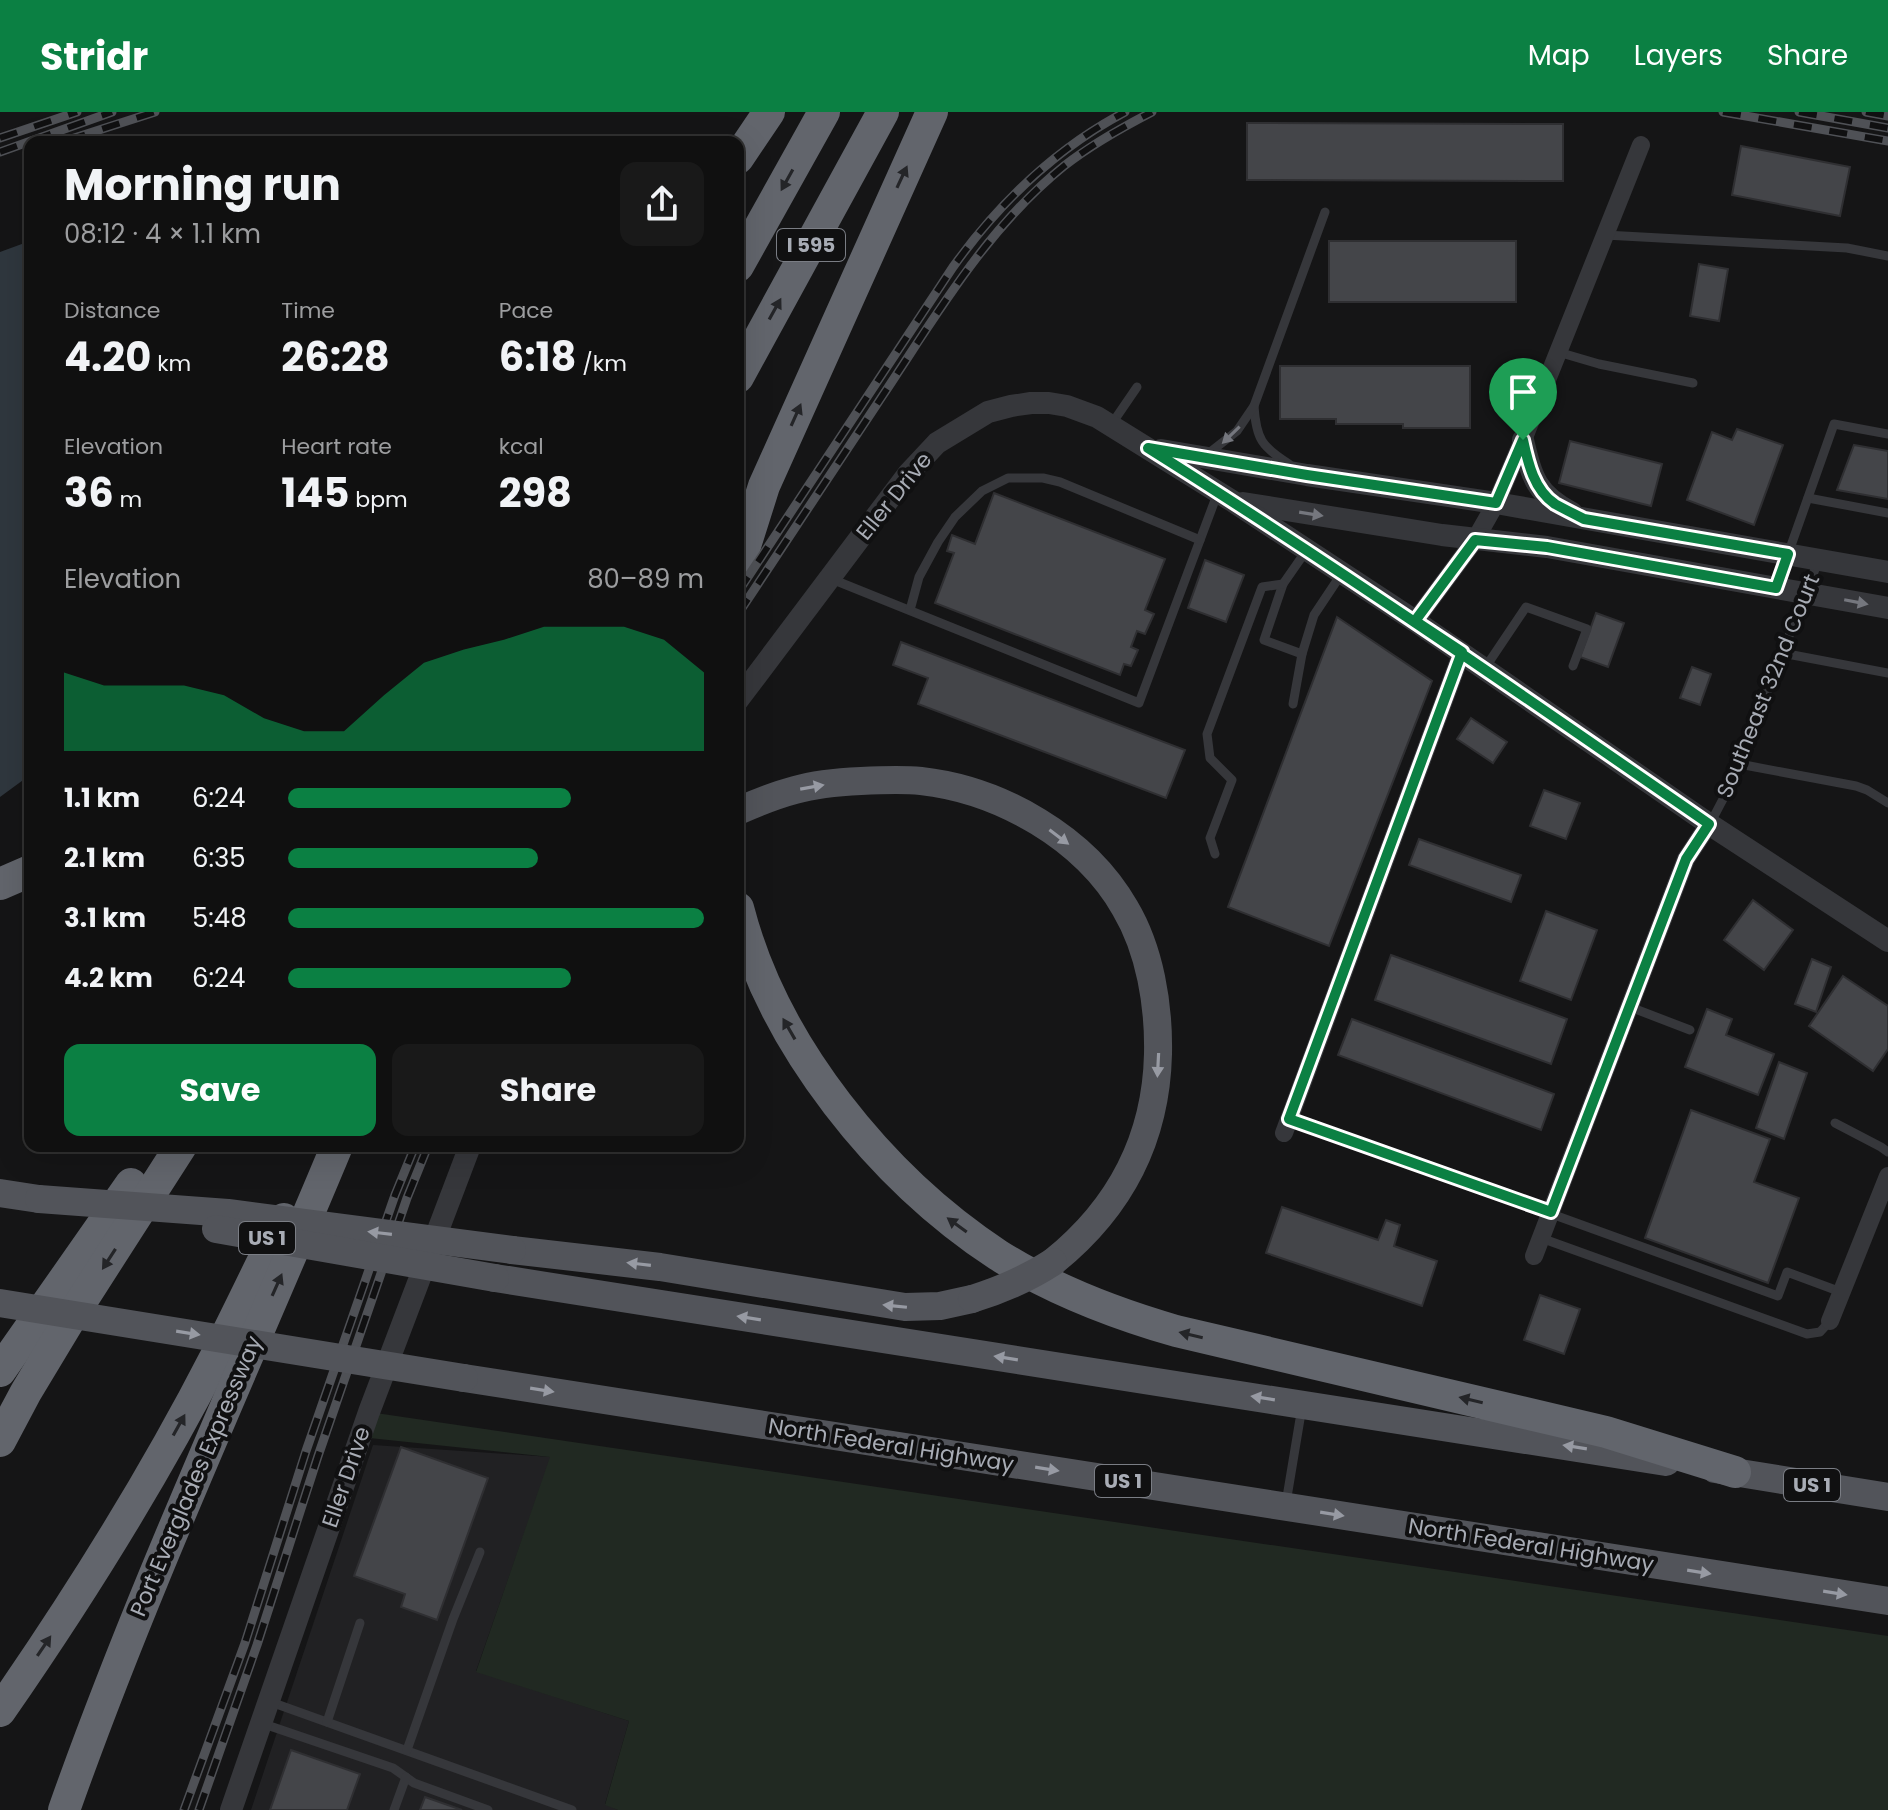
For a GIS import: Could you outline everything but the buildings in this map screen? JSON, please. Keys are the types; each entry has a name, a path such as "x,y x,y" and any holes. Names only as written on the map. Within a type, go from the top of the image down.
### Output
{"highway":[{"path":"744,149 769,112"},
{"name":"I 595","path":"744,255 824,112"},
{"name":"I 595","path":"744,366 883,112"},
{"path":"744,549 764,486 932,112"},
{"path":"0,884 24,874"},
{"path":"744,931 775,1005 848,1120 939,1211 1000,1256 1062,1289 1135,1319 1606,1432 1735,1472"},
{"path":"0,1371 154,1152"},
{"path":"0,1441 70,1319 177,1152"},
{"path":"0,1711 84,1587 156,1466 216,1357 290,1206 321,1152"},
{"name":"Port Everglades Expressway","path":"64,1810 139,1613 221,1413 334,1152"},
{"path":"85,1810 139,1613"}],"main road":[{"path":"39,1199 228,1213 660,1267 923,1308 972,1299 1016,1283 1053,1262 1100,1217 1125,1181 1150,1120 1155,1095 1158,1046 1154,998 1134,925 1114,891 1067,842 1027,815 987,798 943,785 896,780 845,782 796,789 744,809"},
{"name":"US 1","path":"0,1193 495,1278 1888,1497"},
{"name":"North Federal Highway","path":"0,1303 1888,1601"}],"street":[{"path":"1415,621 1475,540 1496,503 1641,145"},
{"name":"Eller Drive","path":"744,692 908,474 937,443 988,412 1011,406 1049,403 1083,410 1226,497 1462,652 1709,824 1888,941"},
{"path":"1523,440 1528,462 1543,493 1554,503 1584,519"},
{"path":"1148,448 1496,503 1888,572"},
{"path":"1226,497 1475,540 1547,547 1888,608"},
{"path":"1287,1126 1462,652"},
{"name":"Southeast 32nd Court","path":"1538,1247 1686,859 1709,824"},
{"name":"Eller Drive","path":"231,1810 369,1412 468,1152"},
{"path":"1830,1321 1888,1176"}],"lane":[{"path":"1203,457 1237,431 1254,406 1325,212"},
{"path":"1605,235 1847,248 1888,256"},
{"path":"1558,352 1599,364 1693,383"},
{"path":"1111,425 1137,387"},
{"path":"1254,406 1255,427 1265,446 1307,475"},
{"path":"1776,588 1834,424 1888,434"},
{"path":"910,610 919,577 955,517 982,491 1008,478 1043,478 1060,482 1200,540"},
{"path":"829,578 1139,703 1200,540 1226,497"},
{"path":"1808,498 1888,513"},
{"path":"1302,654 1264,640 1283,584 1306,550"},
{"name":"Southeast 32nd Court","path":"1709,824 1732,782 1819,559"},
{"path":"1293,704 1302,654 1314,615 1342,573"},
{"path":"1215,854 1210,838 1232,780 1210,758 1207,734 1262,587 1283,584"},
{"path":"1485,668 1526,607 1587,629 1573,666"},
{"path":"1782,653 1888,673"},
{"path":"1739,764 1856,786 1888,803"},
{"path":"1630,1007 1690,1030"},
{"path":"1835,1123 1888,1152"},
{"path":"1287,1126 1551,1212 1778,1296 1787,1272 1841,1292"},
{"path":"1538,1247 1807,1334 1820,1332 1830,1321"},
{"path":"1286,1507 1302,1404"},
{"path":"407,1750 480,1552"},
{"path":"327,1722 360,1623"},
{"path":"265,1712 327,1722 572,1810"},
{"path":"265,1712 393,1768 414,1783 488,1810"},
{"path":"394,1810 406,1777"}],"shaded area":[{"path":"24,243 24,779 0,797 0,252"},
{"path":"369,1412 1888,1636 1888,1810 618,1810 605,1805 629,1721 476,1672 550,1457 360,1437"},
{"path":"373,1445 551,1457 476,1671 629,1721 605,1804 618,1810 251,1810"}],"railway":[{"path":"0,138 77,112"},
{"path":"45,136 112,112"},
{"path":"80,136 155,112"},
{"path":"744,583 971,243 1009,200 1052,160 1125,112"},
{"path":"744,605 944,303 987,244 1036,190 1064,166 1106,137 1152,112"},
{"path":"1723,112 1888,141"},
{"path":"1799,112 1888,128"},
{"path":"1866,112 1888,116"},
{"path":"0,152 24,143"},
{"path":"184,1810 245,1643 306,1451 413,1152"},
{"path":"199,1810 257,1645 318,1456 426,1152"}],"route":[{"path":"1523,440 1496,503 1148,448 1462,652 1709,824 1686,859 1551,1212 1289,1119 1462,652 1415,621 1475,540 1547,547 1776,588 1788,554 1584,519 1554,503 1543,493 1528,462 1523,440"}]}
